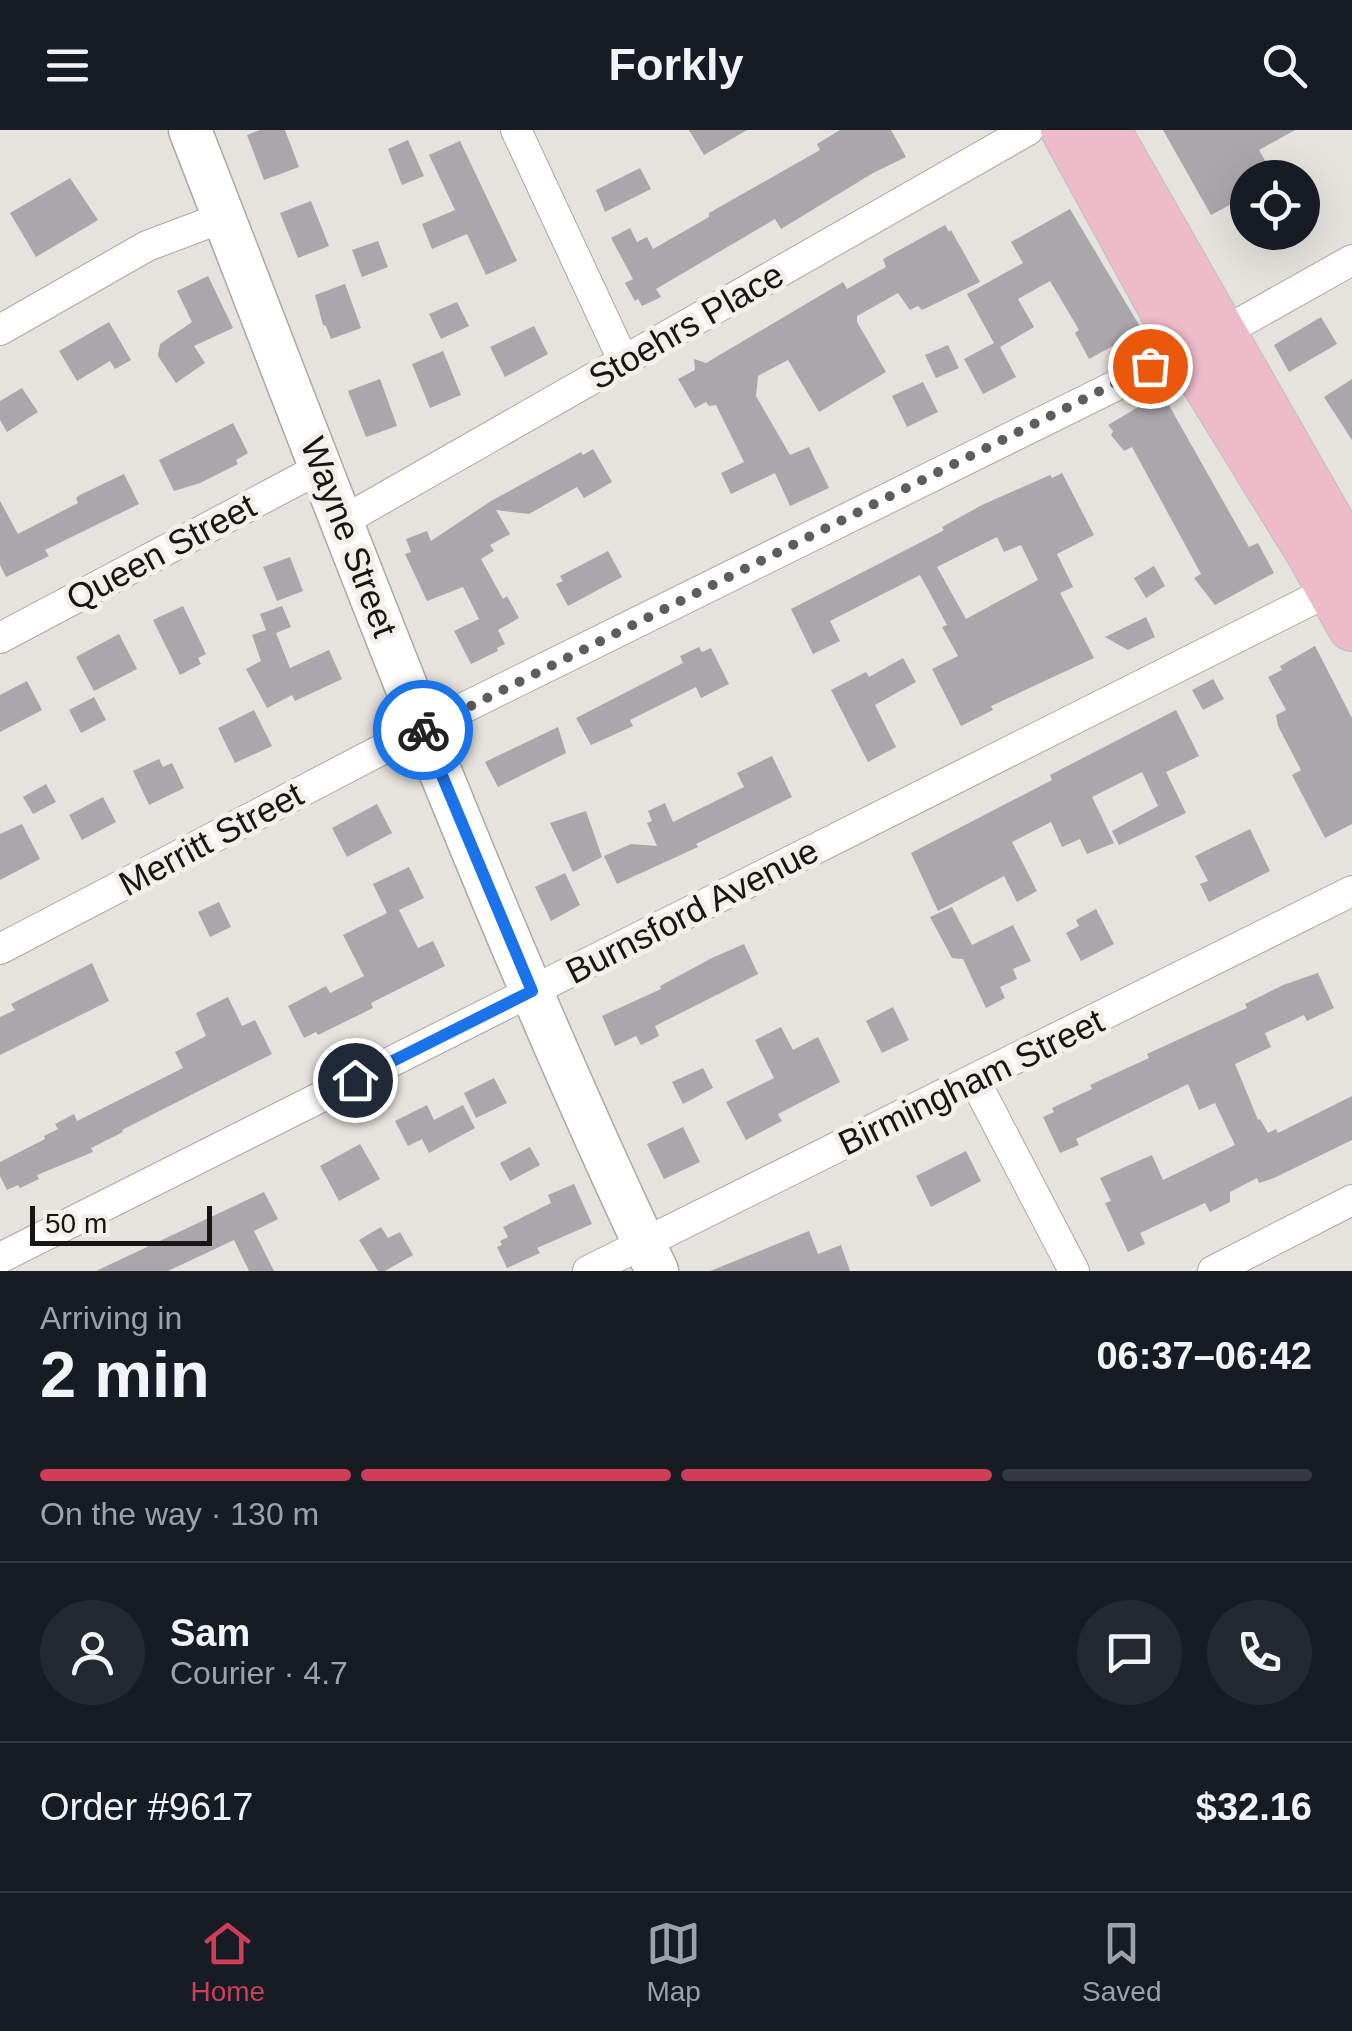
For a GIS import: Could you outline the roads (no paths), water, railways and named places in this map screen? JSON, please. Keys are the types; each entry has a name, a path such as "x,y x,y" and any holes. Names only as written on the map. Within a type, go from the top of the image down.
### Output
{"main road":[{"path":"1065,130 1204,341 1347,593"},
{"path":"1106,130 1204,341"}],"street":[{"name":"Wayne Street","path":"190,130 422,728 532,991 650,1256"},
{"path":"516,130 624,362"},
{"name":"Stoehrs Place","path":"344,520 1028,130"},
{"path":"0,330 147,246 224,217"},
{"name":"Merritt Street","path":"0,949 422,728 1204,341 1352,260"},
{"name":"Queen Street","path":"0,638 322,467"},
{"name":"Burnsford Avenue","path":"0,1258 532,991 1347,593"},
{"name":"Birmingham Street","path":"588,1271 650,1256 975,1081 1352,891"},
{"path":"975,1081 1074,1271"},
{"path":"1212,1271 1352,1200"}]}
